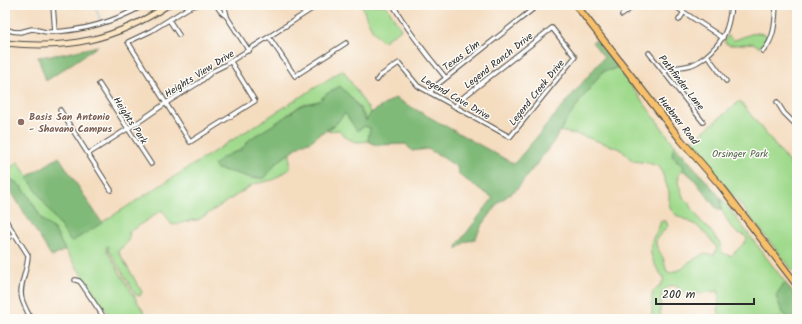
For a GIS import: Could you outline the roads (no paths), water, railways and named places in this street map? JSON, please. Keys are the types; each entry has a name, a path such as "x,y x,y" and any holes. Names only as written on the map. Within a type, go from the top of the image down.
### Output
{"main road":[{"path":"5,43 46,45 93,40 115,33 137,23 168,5"},
{"name":"Huebner Road","path":"576,5 681,140 733,201 797,285"}],"street":[{"path":"53,5 55,32"},
{"path":"5,29 15,32 31,29 45,32 55,32 95,26 121,17 144,5"},
{"path":"198,5 188,8 151,31 128,42 190,142 256,101 231,62"},
{"path":"216,5 227,17 248,51"},
{"path":"223,5 227,17"},
{"name":"Heights View Drive","path":"88,154 200,82 213,71 231,62 318,5"},
{"name":"Texas Elm","path":"393,5 405,24 446,78 538,5"},
{"path":"622,15 635,5"},
{"path":"675,5 723,38"},
{"path":"664,72 671,68 693,64 707,55 716,46 723,38 727,29 731,5"},
{"path":"763,51 767,47 773,32 776,5"},
{"path":"679,20 684,12"},
{"path":"170,20 179,35"},
{"name":"Legend Creek Drive","path":"510,138 575,56 552,28"},
{"name":"Legend Ranch Drive","path":"455,107 460,100 552,28"},
{"path":"270,37 295,76 346,42"},
{"name":"Pathfinder Lane","path":"649,53 703,122"},
{"path":"707,55 726,81"},
{"name":"Legend Cave Drive","path":"377,80 380,76 399,64 418,86 510,138"},
{"path":"430,93 446,78"},
{"name":"Heights Park","path":"99,84 150,164"},
{"path":"777,102 784,113 797,126"},
{"path":"60,110 111,190"},
{"path":"5,219 28,255 28,262 21,294 31,319"},
{"path":"5,240 15,234"},
{"path":"75,280 79,281 105,319"},
{"path":"16,285 28,284"}],"waterway":[{"path":"95,5 100,20"}],"place":[{"name":"Basis San Antonio - Shavano Campus","path":"21,122"}],"park label":[{"name":"Orsinger Park","path":"740,153"}]}
